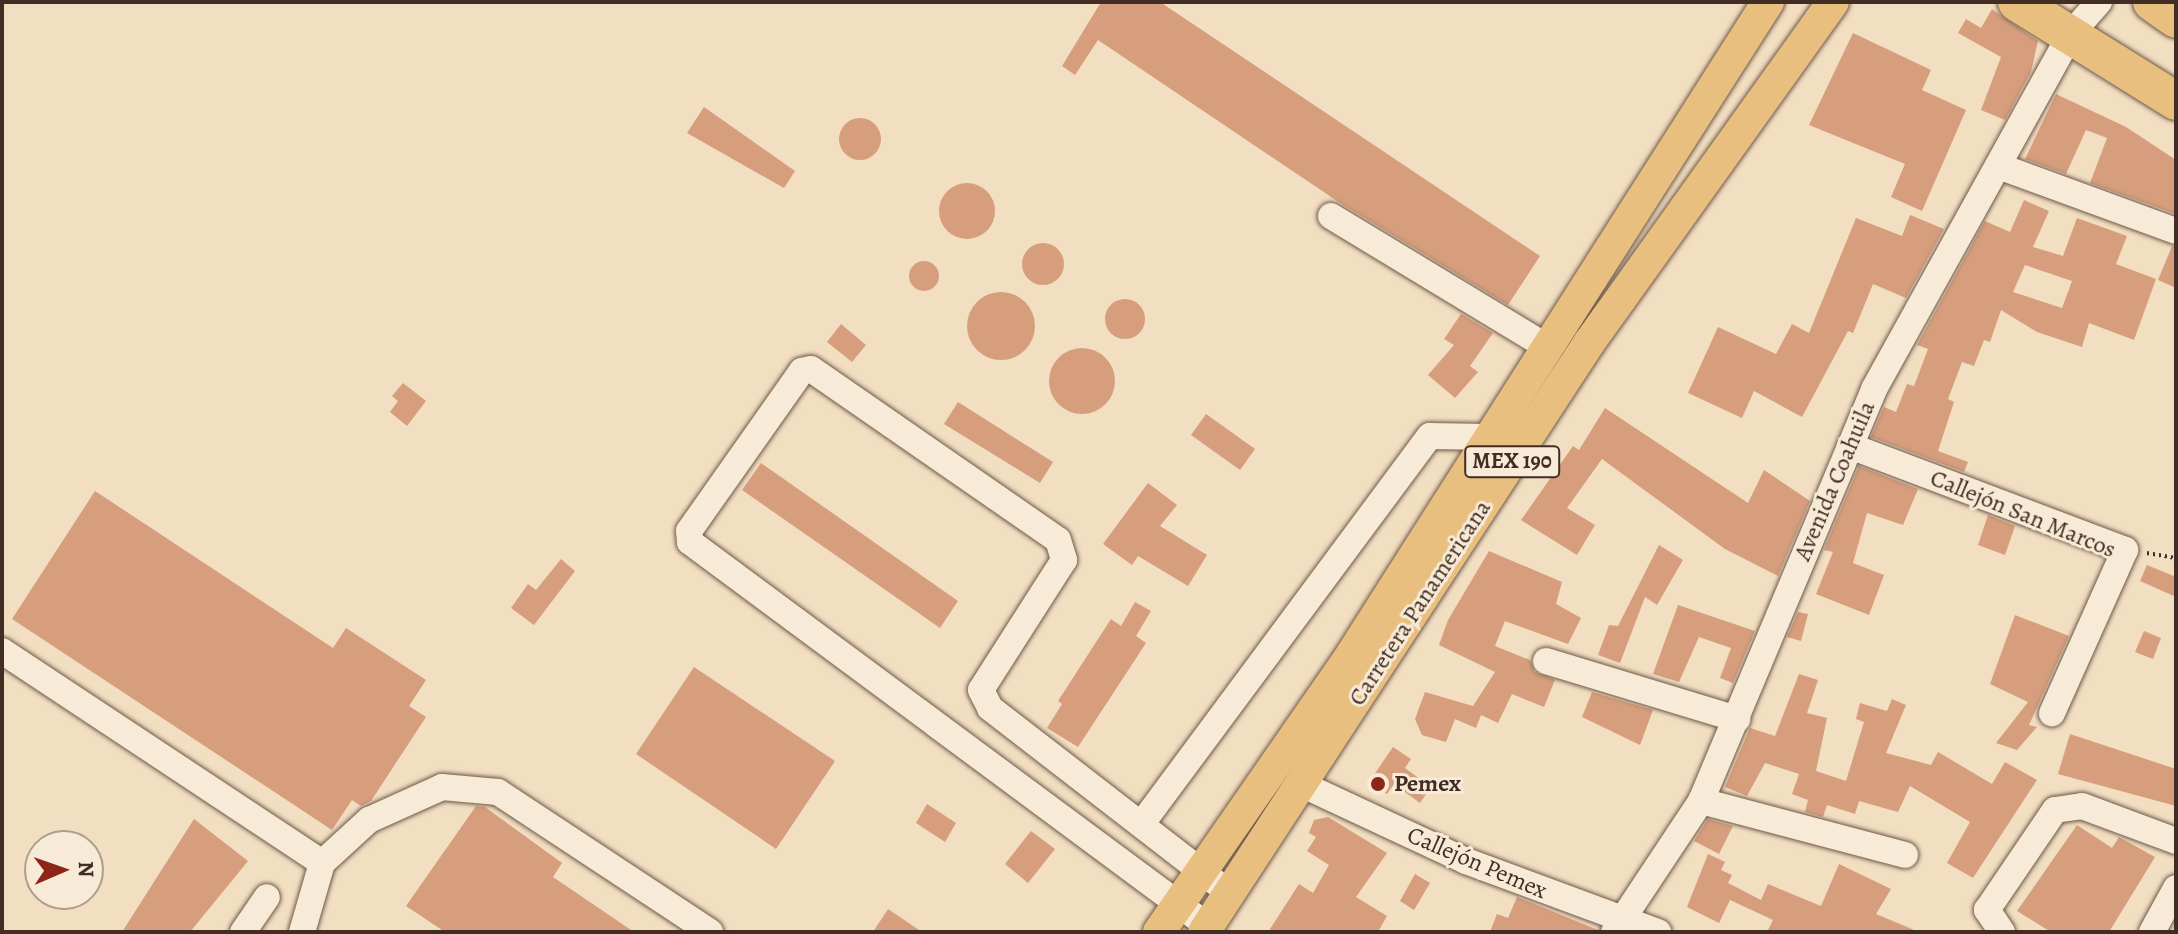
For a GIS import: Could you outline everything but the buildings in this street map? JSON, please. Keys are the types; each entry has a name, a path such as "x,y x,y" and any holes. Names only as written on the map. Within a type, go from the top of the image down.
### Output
{"highway":[{"path":"2017,2 2176,101"},
{"path":"2152,2 2176,19"}],"main road":[{"name":"Carretera Panamericana","path":"1159,932 1348,660 1768,2"},
{"name":"Carretera Panamericana","path":"1206,929 1589,343 1833,2"}],"street":[{"name":"Avenida Coahuila","path":"1620,925 1701,801 1874,389 2001,167 2070,35 2099,2"},
{"path":"2001,167 2176,231"},
{"path":"1331,216 1547,347"},
{"path":"1206,929 1178,905 690,542 689,531 802,371 811,369 1058,540 1064,560 981,690 990,708 1143,822 1229,893"},
{"path":"1143,822 1430,436 1490,437"},
{"name":"Callejón San Marcos","path":"1850,446 2125,550 2052,713"},
{"path":"2,651 322,863"},
{"path":"1546,661 1737,719"},
{"name":"Callejón Pemex","path":"1301,784 1466,861 1620,925 1658,932"},
{"path":"302,932 322,863 369,820 442,787 498,792 710,932"},
{"path":"1701,801 1905,855"},
{"path":"2002,932 1987,910 2055,810 2082,806 2176,841"},
{"path":"2152,932 2176,888"},
{"path":"243,932 267,897"}],"path":[{"path":"2125,550 2176,558"}],"place":[{"name":"Pemex","path":"1378,784"}]}
